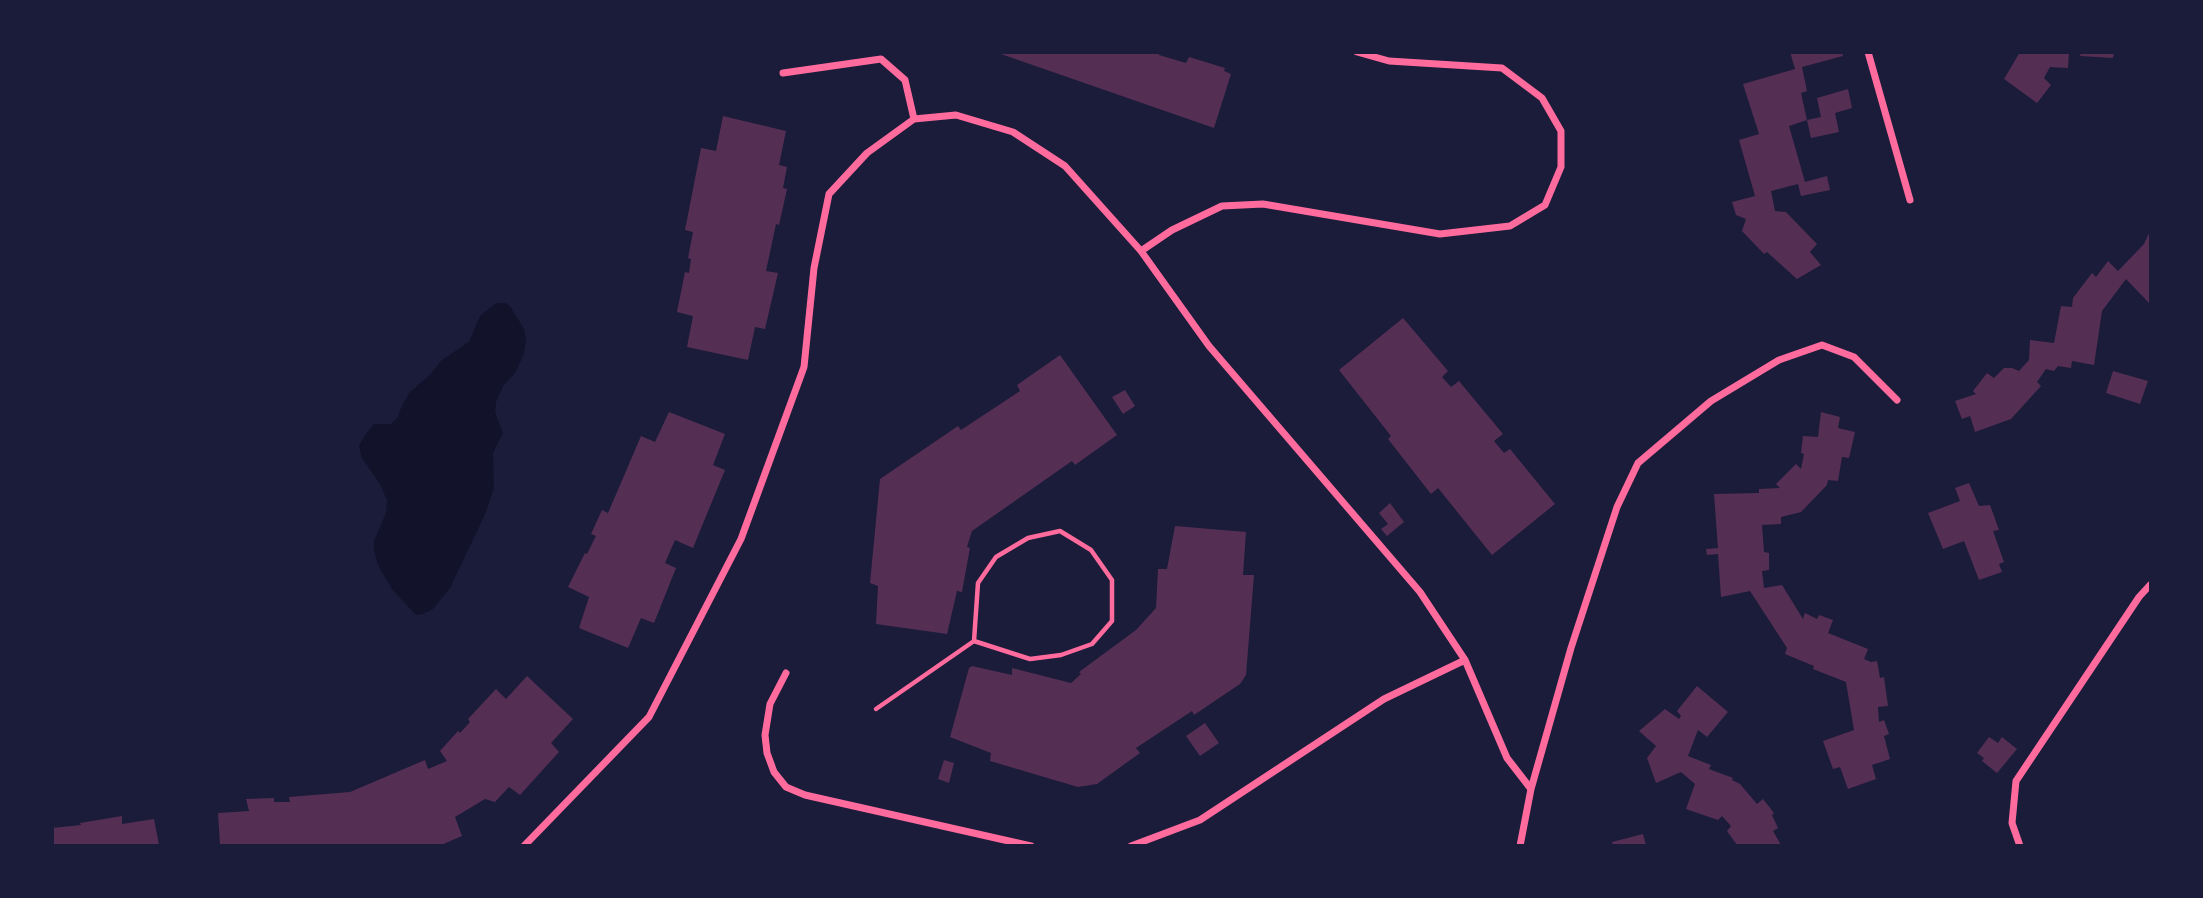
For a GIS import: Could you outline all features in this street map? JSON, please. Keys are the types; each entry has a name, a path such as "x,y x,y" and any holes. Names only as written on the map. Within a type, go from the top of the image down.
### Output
{"street":[{"path":"1141,251 1172,230 1222,206 1263,204 1440,234 1510,226 1545,205 1561,167 1561,131 1542,98 1503,68 1388,61 1357,52"},
{"path":"1868,52 1910,200"},
{"path":"783,73 881,59 905,80 914,119"},
{"path":"524,845 649,717 741,538 804,367 814,268 830,194 867,153 914,119 956,115 1013,132 1065,166 1141,251 1209,346 1420,592 1465,660 1507,758 1531,789"},
{"path":"1520,845 1531,789 1571,648 1618,507 1638,463 1711,401 1779,360 1822,345 1854,357 1897,400"},
{"path":"2020,845 2012,823 2016,781 2132,608 2151,585"},
{"path":"1130,845 1200,820 1384,699 1465,660"},
{"path":"786,673 770,704 765,735 767,753 774,772 786,787 804,795 1031,845"}],"path":[{"path":"1060,531 1091,551 1112,580 1112,621 1092,644 1061,655 1030,659 974,641 978,583 996,557 1028,538 1060,531"},
{"path":"876,709 974,641"}],"shaded area":[{"path":"496,303 510,306 524,329 526,340 524,354 515,373 503,386 496,402 495,412 503,433 493,453 494,488 486,512 450,588 433,609 416,615 392,589 378,565 374,541 386,513 387,500 380,484 362,458 359,446 374,424 391,424 398,417 410,392 430,375 442,360 469,342 480,316"}],"building":[{"path":"1159,52 1159,55 1186,63 1189,57 1225,68 1224,71 1231,74 1214,128 998,53"},
{"path":"1790,52 1842,52 1843,56 1802,67 1807,91 1801,93 1807,120 1789,126 1805,182 1827,176 1830,190 1801,196 1798,184 1771,191 1775,211 1786,212 1817,244 1810,252 1821,265 1797,279 1767,252 1764,254 1742,231 1746,219 1736,215 1732,202 1755,196 1739,140 1759,134 1743,84 1795,69"},
{"path":"2020,52 2069,52 2068,68 2050,67 2044,78 2051,85 2037,103 2004,79"},
{"path":"2081,52 2114,52 2113,58 2080,56"},
{"path":"1848,89 1852,108 1835,113 1839,132 1811,138 1807,120 1821,117 1817,98"},
{"path":"723,116 786,131 779,165 787,167 783,188 787,189 766,271 778,273 765,329 755,327 748,360 687,347 693,316 677,312 685,272 689,273 691,259 688,258 693,232 685,230 701,148 716,151"},
{"path":"2150,231 2150,304 2126,279 2102,311 2094,365 2072,361 2071,368 2058,366 2054,371 2046,369 2037,382 2041,386 2011,419 1975,432 1970,416 1962,419 1955,401 1976,394 1973,391 1987,373 1994,378 2004,368 2019,371 2029,360 2030,340 2054,343 2061,306 2072,307 2073,298 2092,273 2096,277 2108,261 2118,271 2144,244"},
{"path":"1403,318 1448,371 1442,377 1451,387 1459,381 1503,434 1494,441 1504,453 1510,449 1555,504 1492,555 1438,488 1431,494 1388,439 1391,436 1339,370"},
{"path":"1060,355 1117,435 1075,465 1072,461 972,531 967,547 970,548 962,592 957,591 947,634 876,624 878,586 870,583 880,479 958,426 961,430 1020,391 1017,385"},
{"path":"2113,371 2148,381 2140,404 2106,393"},
{"path":"1125,390 1135,406 1123,414 1112,397"},
{"path":"669,412 725,434 713,465 725,470 693,548 675,540 665,563 676,568 654,623 641,618 628,648 579,628 589,597 568,587 596,536 591,534 602,510 608,513 641,436 655,442"},
{"path":"1821,412 1840,417 1838,428 1855,432 1849,458 1842,457 1838,481 1828,480 1827,485 1801,512 1781,517 1781,524 1762,525 1764,552 1769,553 1769,570 1762,571 1764,588 1782,585 1803,619 1805,613 1817,619 1819,615 1833,620 1828,633 1868,649 1864,659 1877,661 1880,678 1884,677 1888,706 1878,707 1879,722 1884,720 1889,734 1884,736 1890,759 1872,765 1876,779 1848,789 1840,767 1833,769 1823,741 1854,730 1846,682 1785,654 1787,648 1750,591 1721,597 1718,554 1707,555 1706,549 1718,548 1714,494 1759,493 1759,489 1780,488 1776,484 1796,464 1801,469 1803,436 1818,437"},
{"path":"1969,483 1979,506 1990,505 1999,530 1993,531 2004,562 1999,564 2002,572 1979,580 1964,541 1943,549 1928,513 1960,501 1955,488"},
{"path":"1390,503 1404,522 1387,536 1381,529 1388,524 1379,513"},
{"path":"1175,526 1246,532 1243,575 1254,575 1246,675 1240,684 1194,715 1192,711 1136,748 1140,753 1097,784 1078,787 990,761 991,753 950,737 969,668 972,666 1012,675 1012,668 1071,683 1081,674 1079,672 1136,630 1156,608 1158,569 1167,569"},
{"path":"527,676 573,719 551,743 559,752 520,795 509,787 495,802 485,799 455,817 462,836 441,845 220,845 218,813 249,811 246,799 274,798 274,802 290,802 289,797 350,792 425,760 428,769 447,761 440,751 470,722 468,719 496,689 506,699"},
{"path":"1697,686 1728,712 1707,737 1698,730 1688,756 1711,765 1709,769 1733,778 1757,804 1763,799 1774,813 1772,815 1778,828 1773,831 1781,845 1737,845 1727,831 1731,826 1722,816 1718,820 1686,809 1695,784 1681,772 1656,783 1647,758 1656,746 1639,731 1665,709 1679,719 1681,716 1677,711"},
{"path":"1205,723 1219,743 1200,756 1186,736"},
{"path":"1989,737 1998,743 2002,737 2017,749 1997,773 1982,761 1984,758 1977,753"},
{"path":"944,760 954,763 949,783 938,779"},
{"path":"122,816 122,824 154,819 159,845 52,845 52,828"},
{"path":"1643,834 1646,845 1613,845 1612,842"}]}
